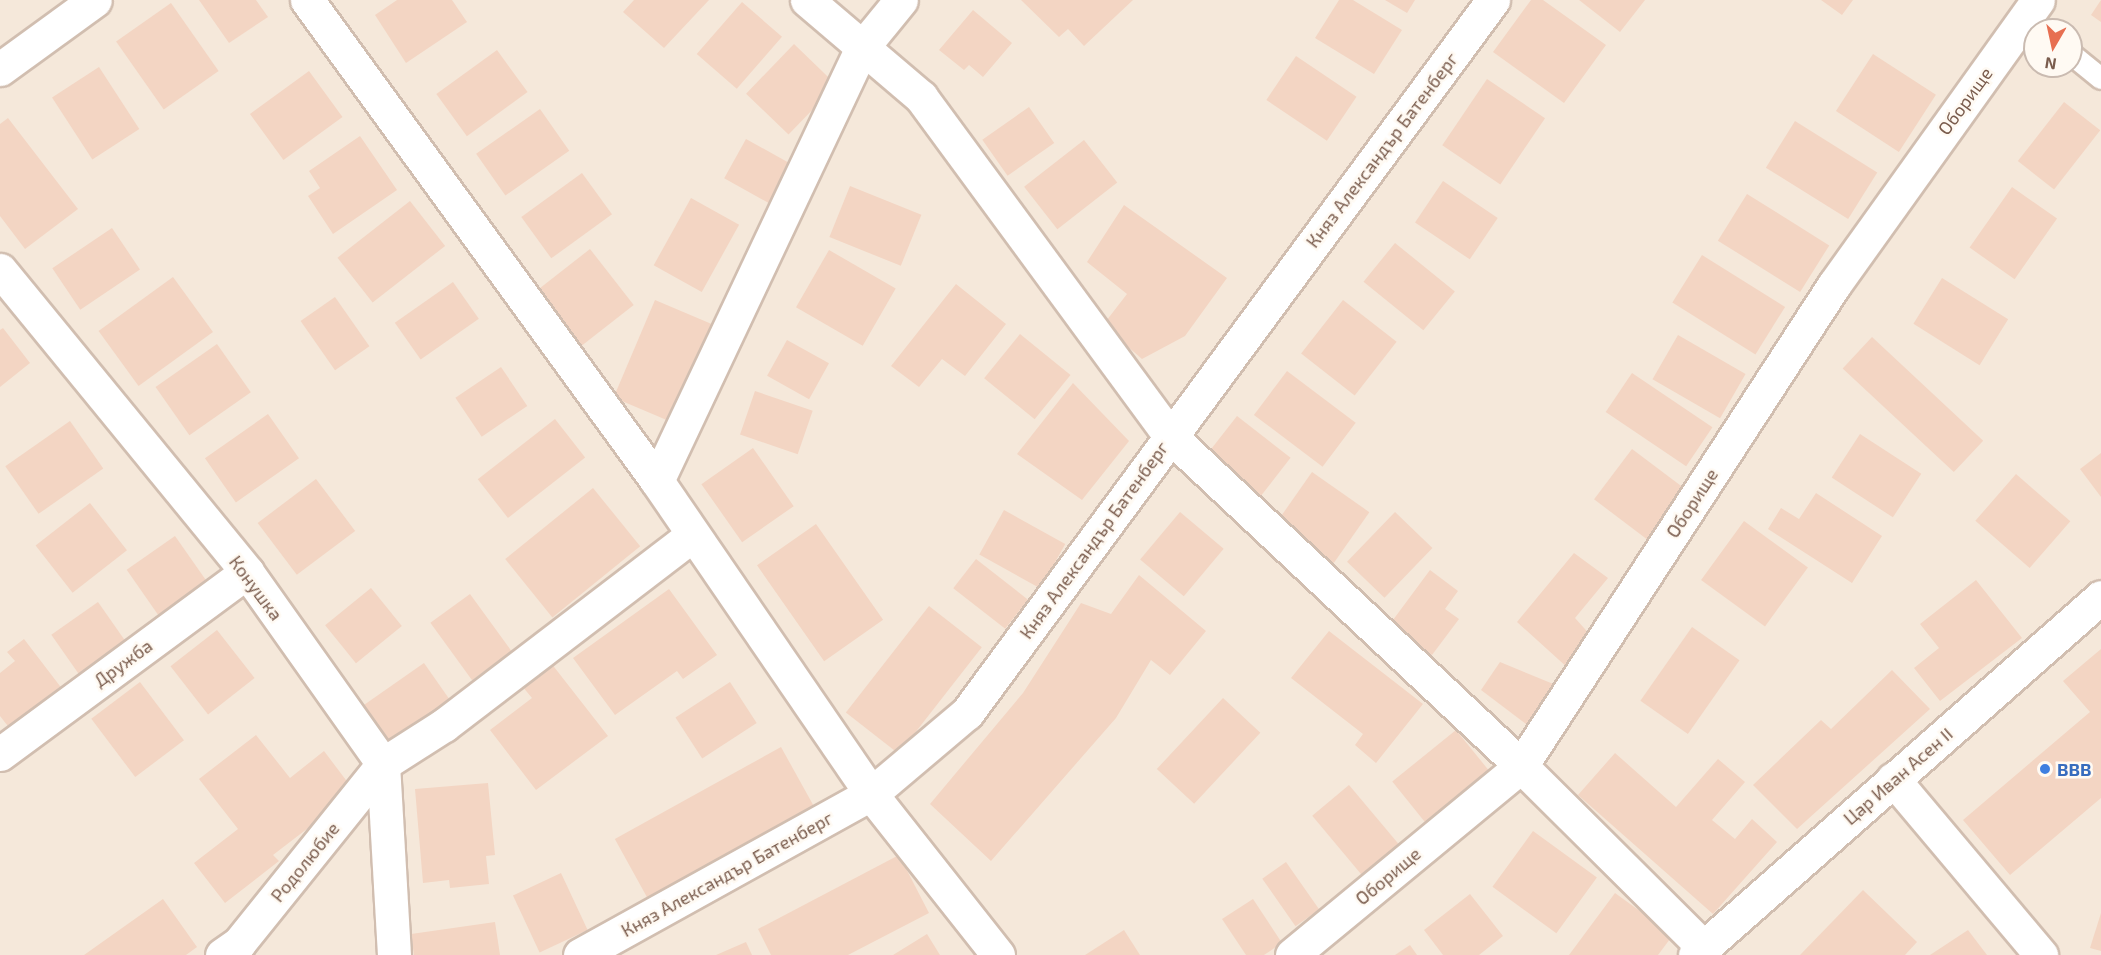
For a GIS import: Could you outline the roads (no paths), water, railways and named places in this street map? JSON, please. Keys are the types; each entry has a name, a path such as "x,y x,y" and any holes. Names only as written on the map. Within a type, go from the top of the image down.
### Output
{"street":[{"path":"0,69 95,0"},
{"path":"308,0 657,481 691,536 872,794 998,955"},
{"path":"807,0 861,49 921,97 1170,436 1521,766 1699,951"},
{"path":"657,481 861,49 901,0"},
{"name":"Княз Александър Батенберг","path":"580,955 872,794 967,713 1493,0"},
{"name":"Оборище","path":"1292,955 1521,766 1834,285 2034,16"},
{"name":"Конушка","path":"0,270 247,572 383,764"},
{"name":"Родолюбие","path":"222,955 239,943 383,764 444,725 691,536"},
{"name":"Дружба","path":"0,754 247,572"},
{"name":"Цар Иван Асен II","path":"1699,951 2101,597"},
{"path":"383,764 394,955"},
{"path":"1893,779 2041,955"}],"lane":[{"path":"2083,64 2101,78"}],"place":[{"name":"BBB","path":"2045,769"}]}
